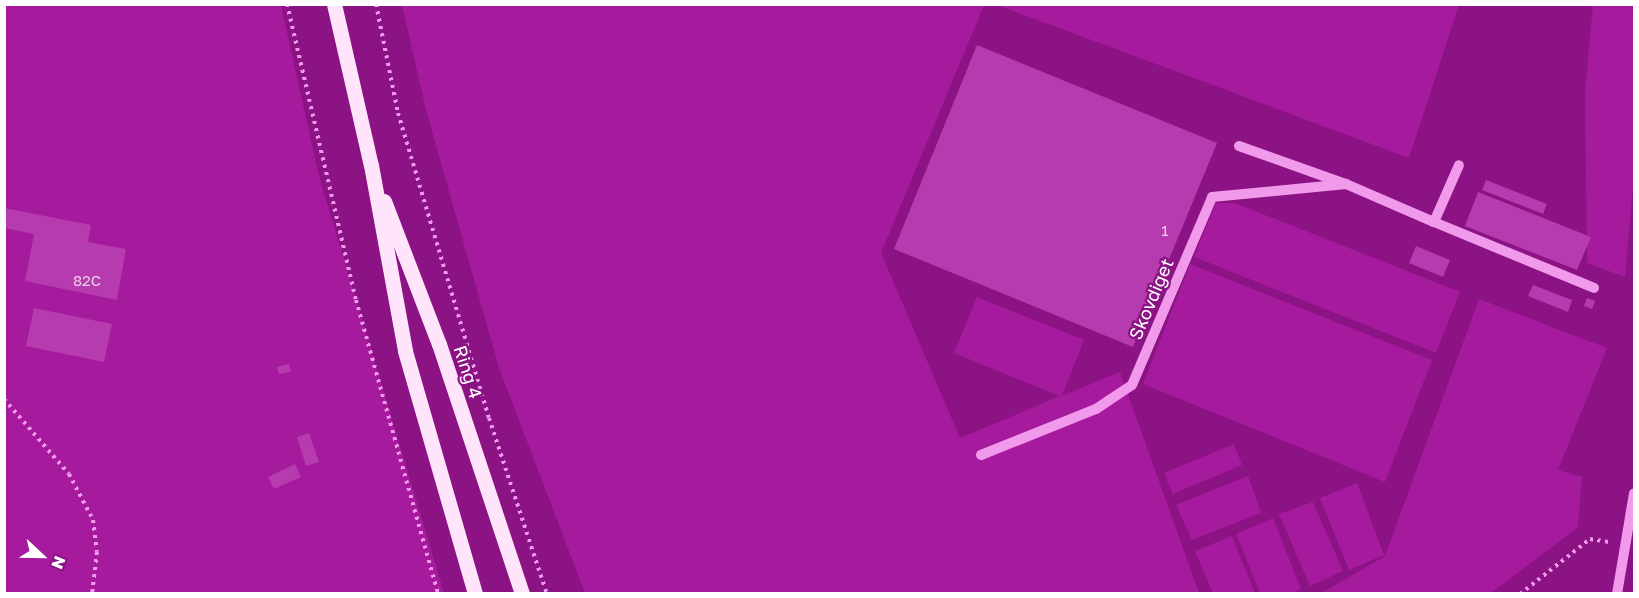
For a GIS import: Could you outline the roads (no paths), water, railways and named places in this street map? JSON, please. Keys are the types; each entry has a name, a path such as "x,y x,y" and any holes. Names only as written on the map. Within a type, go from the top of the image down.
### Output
{"main road":[{"name":"Ring 4","path":"334,4 370,165 405,351 475,594"},
{"name":"Ring 4","path":"370,165 439,344 522,594"}],"street":[{"name":"Skovdiget","path":"1239,146 1346,184 1593,288"},
{"path":"1434,222 1459,165"},
{"name":"Skovdiget","path":"981,455 1096,409 1132,385 1212,197 1346,184"},
{"path":"1617,594 1634,499"}]}
